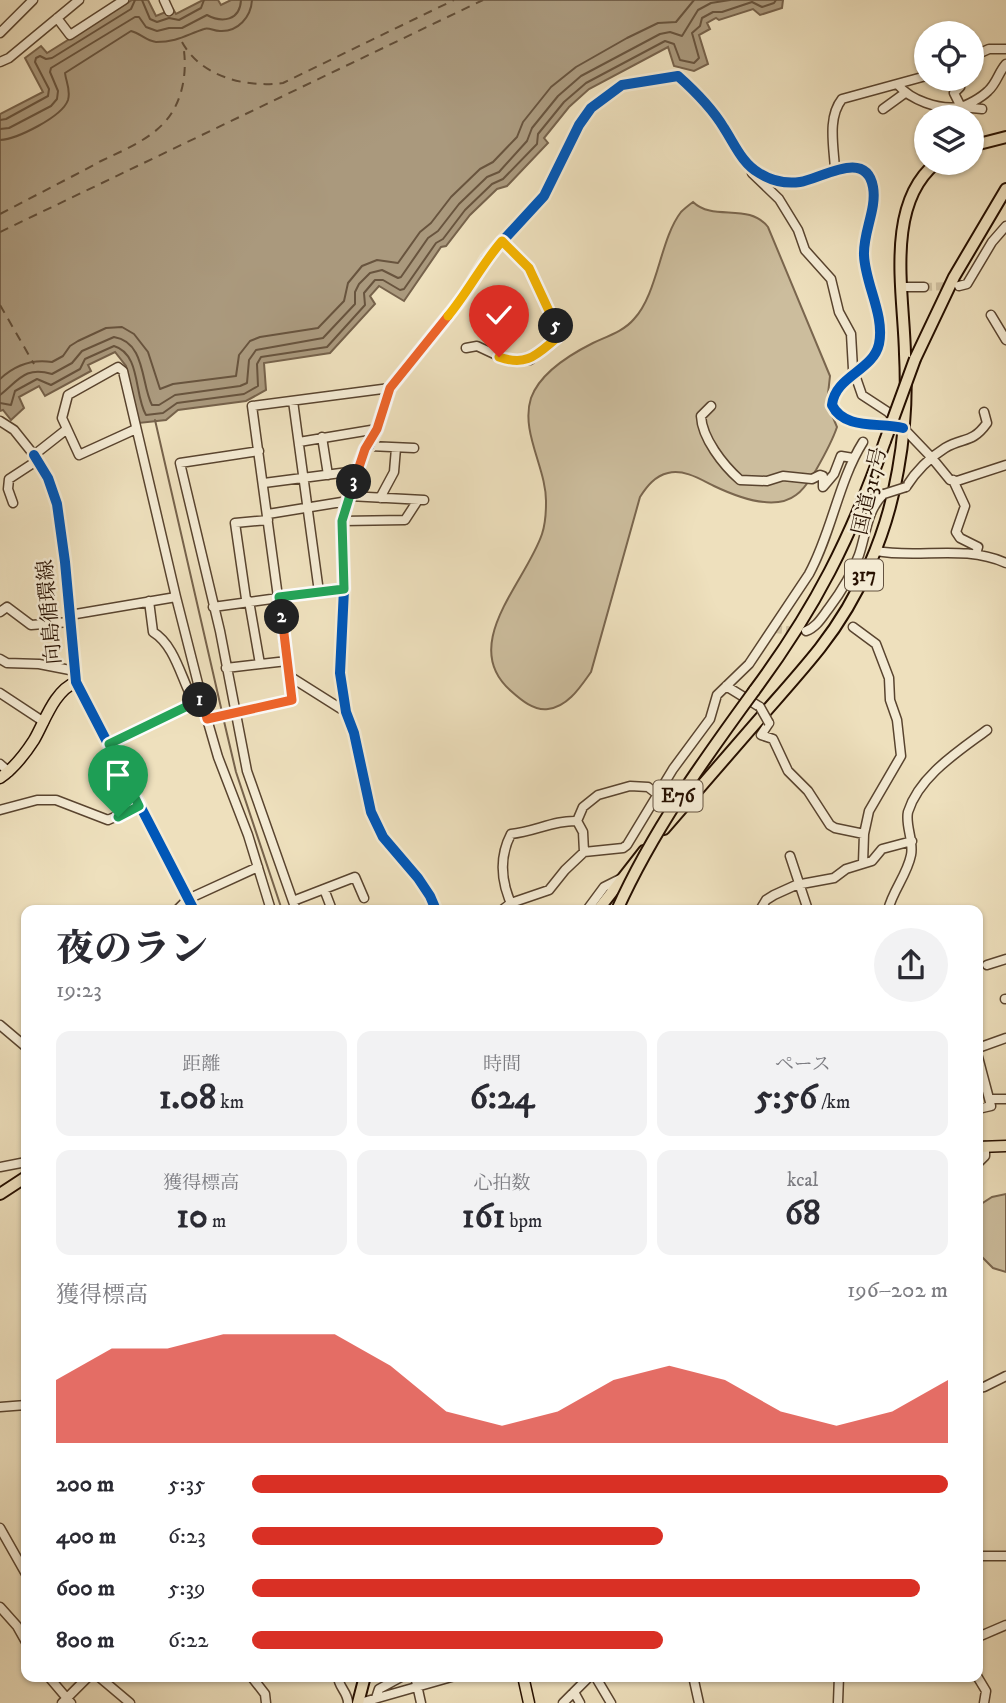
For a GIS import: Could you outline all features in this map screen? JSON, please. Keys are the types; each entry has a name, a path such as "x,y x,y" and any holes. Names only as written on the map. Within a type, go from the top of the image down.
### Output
{"highway":[{"path":"984,143 1006,137"},
{"name":"国道317号","path":"602,905 821,647 848,606 876,551 893,496 903,428 906,389 902,228 906,208 924,175"},
{"name":"E76","path":"620,905 672,806 798,629 831,572 850,534 915,359 964,260 1006,189"},
{"name":"E76","path":"964,260 1006,201"},
{"path":"0,1194 21,1180"},
{"path":"359,1703 364,1682"}],"main road":[{"name":"向島循環線","path":"36,457 48,478 57,504 75,676 191,905"},
{"name":"向島循環線","path":"4,775 32,743 62,691 75,676"},
{"path":"983,1146 1006,1146"},
{"path":"524,1682 529,1703"}],"street":[{"path":"0,33 33,0"},
{"path":"0,62 9,58 79,0"},
{"path":"57,18 70,36 124,0"},
{"path":"164,0 169,11"},
{"path":"984,51 1006,49"},
{"path":"965,105 988,92 1006,64"},
{"path":"434,905 418,878 383,837 371,812 354,733 346,712 340,673 344,589 342,521 356,471 377,429 390,388 464,296 486,259 544,195 579,125 591,108 622,85 678,76 710,109 746,163 767,178 788,183 846,167 862,170 871,180 874,196 864,251 879,329 879,343 872,355 836,389 832,405 835,412 848,421 903,428"},
{"path":"835,170 833,125 840,101 850,95 914,80"},
{"path":"898,85 915,99 939,105"},
{"path":"883,109 905,93"},
{"path":"746,163 746,168 779,199 798,230 805,250 831,279 839,312 851,334 855,373 862,395 888,412 950,480 1006,464"},
{"path":"959,286 967,284 992,242 1006,226"},
{"path":"466,348 477,346 507,360 530,360 558,337 555,323 529,268 502,241"},
{"path":"903,286 925,287"},
{"path":"991,315 1006,340"},
{"path":"136,429 79,455 62,418 69,392 118,368 123,371 202,699 210,718 218,757 269,905"},
{"path":"210,718 292,700 252,406 390,388"},
{"path":"293,401 319,592"},
{"path":"711,406 701,416 701,424 714,448 740,480 767,481 783,476 812,479 820,475 823,476 823,487 834,474 841,456 853,458"},
{"path":"806,631 814,628 844,588 859,556 876,500 906,486 916,472 947,446 975,437 987,423 984,412"},
{"path":"0,421 14,430 36,457"},
{"path":"13,503 8,489 9,479 66,429"},
{"path":"299,442 377,429"},
{"path":"322,437 328,475"},
{"path":"514,905 549,890 584,852 622,848 627,845 657,794 710,719 717,695 749,664 813,566 853,458 863,442"},
{"path":"369,446 414,448"},
{"path":"380,498 394,472 396,448"},
{"path":"259,451 180,463 220,631 247,771 295,905"},
{"path":"264,483 356,471"},
{"path":"954,480 965,506 956,532 960,538 978,547 976,554"},
{"path":"260,664 249,601 246,599 235,523 349,498 421,500 405,520 342,521"},
{"path":"876,551 895,555 951,551 976,554 1006,563"},
{"path":"214,607 344,589"},
{"path":"2,606 31,625 176,597"},
{"path":"149,601 153,632 163,638 190,694 202,699"},
{"path":"853,627 876,644 889,678 890,700 897,720 898,740 902,751 869,811 864,834 863,863"},
{"path":"0,659 7,663 39,664 75,676"},
{"path":"226,668 287,661"},
{"path":"289,676 346,712"},
{"path":"726,686 760,708 769,723 761,735 773,739 788,771 808,791 830,825 864,834"},
{"path":"0,693 44,722"},
{"path":"109,744 202,699"},
{"path":"889,905 892,895 907,872 912,841 908,816 916,796 941,764 987,730"},
{"path":"0,764 4,775"},
{"path":"577,821 583,807 597,795 630,786 648,787 657,794"},
{"path":"0,810 37,800 56,800 108,820 139,806"},
{"path":"577,821 583,832 584,852"},
{"path":"512,905 502,875 511,834 524,833 539,826 577,821"},
{"path":"763,905 774,895 800,885 834,878 846,869 872,861 882,849 912,841"},
{"path":"790,856 806,905"},
{"path":"182,905 188,899 258,867"},
{"path":"297,905 324,889 355,877 364,898"},
{"path":"591,905 604,887 622,878"},
{"path":"324,889 330,905"},
{"path":"987,965 1006,959"},
{"path":"0,1025 21,1043"},
{"path":"983,1046 1006,1038"},
{"path":"983,1074 991,1106 983,1108"},
{"path":"990,1099 1006,1099"},
{"path":"0,1167 21,1163"},
{"path":"983,1387 1006,1376"},
{"path":"0,1407 21,1405"},
{"path":"0,1529 21,1565"},
{"path":"983,1556 1006,1556"},
{"path":"0,1607 21,1633"},
{"path":"983,1635 1006,1625"},
{"path":"52,1682 66,1702 84,1682"},
{"path":"105,1682 130,1703"},
{"path":"256,1682 265,1694 266,1703"},
{"path":"338,1682 347,1695 348,1703"},
{"path":"376,1698 379,1689 391,1682"},
{"path":"416,1682 421,1703"},
{"path":"359,1703 438,1682"},
{"path":"563,1703 584,1682"},
{"path":"599,1682 611,1703"},
{"path":"694,1682 699,1703"},
{"path":"839,1682 838,1703 844,1703"},
{"path":"981,1682 986,1691 984,1703"},
{"path":"574,1692 580,1703"}],"shaded area":[{"path":"693,202 711,211 751,215 768,227 830,376 827,403 837,427 807,484 787,500 755,501 680,472 663,474 652,482 640,497 591,672 573,695 562,704 548,709 533,707 511,691 496,673 491,654 493,634 501,613 534,553 545,523 543,477 529,424 531,398 541,380 557,365 584,347 621,330 634,319 649,295 674,223 681,212"},
{"path":"1006,1194 1006,1272 993,1268 983,1258 983,1203 992,1197"}],"water":[{"path":"132,0 148,0 156,16 173,9 176,14 203,0 218,0 221,5 231,0 783,0 782,8 760,15 753,9 719,20 716,18 707,23 710,29 699,35 708,64 694,71 674,66 668,47 589,89 569,107 544,138 548,143 507,186 497,189 470,215 446,246 441,247 404,301 379,286 370,296 375,304 330,353 264,363 266,390 246,401 178,410 166,420 139,423 126,366 115,352 88,365 91,371 45,396 39,386 19,397 24,408 11,420 3,410 0,411 0,114 43,92 25,58 41,46 47,53"}],"waterway":[{"path":"155,420 222,712"},
{"path":"223,717 236,772 280,905"}],"ferry route":[{"path":"182,42 201,64 226,78 254,84 283,83 454,0"},
{"path":"0,232 483,0"},
{"path":"0,214 133,145 162,125 175,107 182,87 185,66 183,44"},
{"path":"0,305 34,364"}],"tunnel":[{"path":"924,287 952,286"},
{"path":"774,629 799,631"}],"cycle path":[{"path":"434,905 418,878 383,837 371,812 354,733 346,712 340,673 344,589 342,521 356,471 377,429 390,388 464,296 486,259 544,196 579,125 591,108 622,85 678,76 714,114 748,164 764,176 795,183 852,167 862,169 869,175 874,195 864,255 879,322 879,344 870,361 840,387 832,405 838,413 853,422 903,428"},
{"path":"34,455 48,478 57,504 76,682 191,905"}],"route":[{"path":"118,817 139,806 109,744 202,699 207,719 292,700 279,597 344,589 342,521 356,471 377,429 390,388 464,296 486,259 502,241 529,268 555,323 558,337 530,360 507,360 499,357"}]}
